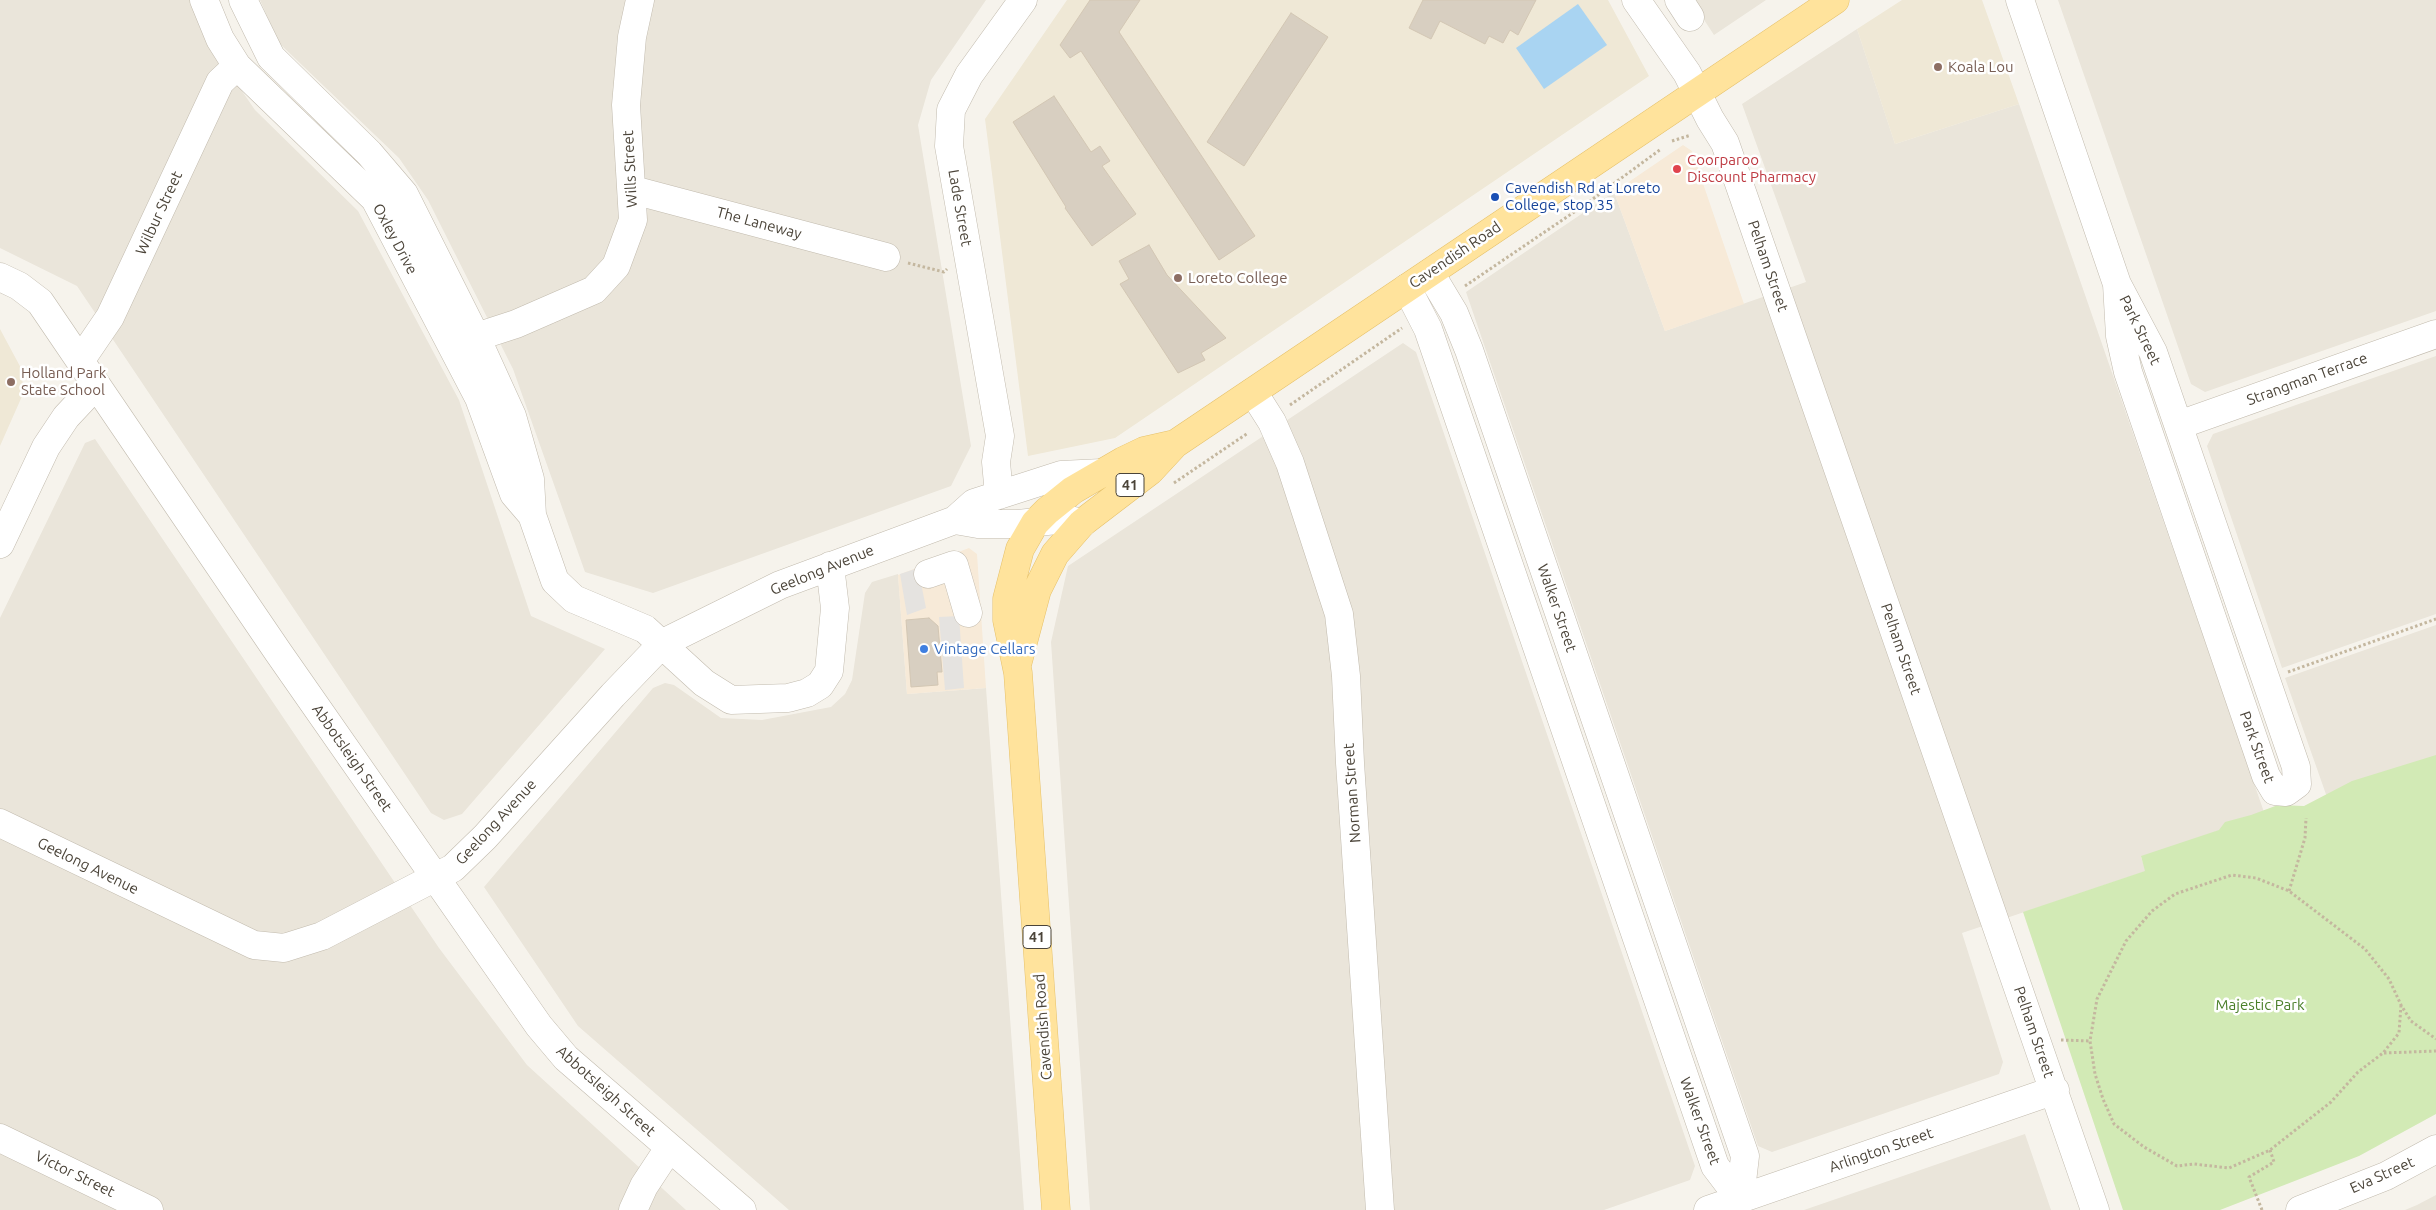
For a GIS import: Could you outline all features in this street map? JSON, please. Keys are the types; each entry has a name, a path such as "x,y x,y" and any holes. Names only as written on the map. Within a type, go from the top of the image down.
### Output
{"main road":[{"name":"Cavendish Road","path":"1017,665 1044,572 1055,554 1082,523 1150,471 1175,444 1835,0"},
{"name":"Cavendish Road","path":"1056,1210 1017,665 1007,620 1007,598 1014,564 1035,523 1074,490 1102,473 1144,451 1175,444"}],"street":[{"name":"Oxley Drive","path":"204,0 220,39 237,66 375,199 479,398 514,494 532,515"},
{"name":"Oxley Drive","path":"243,0 271,57 369,153 404,194 476,337 512,416 530,478 532,515 555,581 574,599 645,629 663,643 704,683 731,700 788,698 807,693 820,685 829,671 835,608 830,566"},
{"name":"Wills Street","path":"476,337 516,324 594,290 616,266 633,220 626,105 632,37 640,0"},
{"name":"Lade Street","path":"1005,523 1016,509 996,462 1000,436 949,146 951,110 969,75 1023,0"},
{"name":"Pelham Street","path":"1636,0 1687,72 1729,152 2095,1210"},
{"name":"Park Street","path":"2020,0 2117,284 2152,348 2296,767 2297,784 2286,792 2275,791 2266,776 2128,372 2120,336 2117,284"},
{"name":"Wilbur Street","path":"80,361 110,317 220,82 237,66"},
{"name":"The Laneway","path":"632,190 886,257"},
{"name":"Walker Street","path":"1430,272 1454,313 1469,350 1745,1156 1740,1199"},
{"name":"Abbotsleigh Street","path":"0,277 19,286 40,302 434,878 540,1026 566,1058 742,1210"},
{"name":"Walker Street","path":"1407,288 1426,324 1715,1166 1740,1199"},
{"name":"Strangman Terrace","path":"2179,425 2436,334"},
{"path":"0,544 46,447 66,416 96,385"},
{"name":"Norman Street","path":"1253,392 1272,422 1290,463 1339,614 1346,676 1350,773 1380,1210"},
{"name":"Geelong Avenue","path":"0,823 254,945 284,948 322,936 453,868 485,837 613,695 663,643 780,585 955,520 974,504 1061,475 1102,473"},
{"name":"Geelong Avenue","path":"955,520 978,524 1035,523 1066,519 1082,523"},
{"path":"928,574 954,565 968,613"},
{"path":"1644,960 1674,949"},
{"name":"Arlington Street","path":"1708,1210 2054,1090"},
{"name":"Victor Street","path":"0,1138 149,1210"},
{"path":"632,1210 644,1186 669,1148"},
{"name":"Eva Street","path":"2300,1210 2386,1176 2436,1150"}],"path":[{"path":"1462,288 1586,204 1671,141 1690,134 1694,141"},
{"path":"922,268 944,272"},
{"path":"1289,406 1408,324"},
{"path":"1174,484 1248,433"},
{"path":"2281,674 2436,619"},
{"path":"2289,892 2305,838 2306,818"},
{"path":"2401,1005 2399,1033 2384,1053 2358,1072 2331,1102 2270,1150 2229,1168 2194,1164 2177,1166 2144,1147 2114,1124 2095,1074 2090,1041 2097,999 2126,941 2152,911 2175,894 2232,875 2256,878 2289,892 2365,949 2390,978 2401,1005 2411,1021 2436,1040"},
{"path":"2384,1053 2436,1051"},
{"path":"2262,1210 2249,1177 2274,1162 2270,1150"}],"shaded area":[{"path":"0,0 190,0 206,39 255,110 358,211 459,400 531,616 605,649 462,814 444,820 431,813 77,286 0,248"},
{"path":"260,0 986,0 931,80 918,125 971,446 951,486 653,593 585,572 513,369 428,200 399,158 279,43"},
{"name":"Loreto College","path":"1067,0 1608,0 1649,76 1115,438 1028,456 985,119"},
{"path":"1691,0 1766,0 1714,35"},
{"name":"Koala Lou","path":"1902,0 1982,0 2019,104 1895,144 1857,29"},
{"path":"2058,0 2436,0 2436,311 2205,392 2191,384"},
{"path":"1857,29 1895,144 2019,104 2265,815 2141,857 2146,871 1962,933 2003,1062 1999,1074 1772,1152 1758,1146 1466,292 1614,192 1665,331 1806,282 1742,104"},
{"path":"1683,145 1692,151 1744,304 1665,331 1614,192"},
{"name":"Holland Park State School","path":"0,329 22,370 23,394 0,446"},
{"path":"1403,343 1416,352 1695,1166 1690,1180 1604,1210 1090,1210 1051,642 1068,566"},
{"path":"2436,356 2436,614 2282,668 2207,446 2213,434"},
{"path":"95,439 439,948 527,1065 686,1210 0,1210 0,618 85,443"},
{"path":"969,548 977,554 986,688 907,694 898,575"},
{"path":"918,568 926,608 907,615 900,574"},
{"path":"898,574 907,694 986,688 1024,1210 789,1210 578,1026 484,887 653,688 665,683 674,685 721,718 762,720 831,707 845,694 852,680 865,593 872,582"},
{"path":"959,616 964,688 945,690 939,617"},
{"path":"2436,625 2436,764 2328,800 2285,678"},
{"path":"2025,1134 2051,1210 1804,1210"},
{"path":"2436,1195 2436,1210 2405,1210 2417,1205"}],"green space":[{"name":"Majestic Park","path":"2436,755 2436,1114 2359,1156 2220,1210 2123,1210 2023,912 2145,871 2141,856 2219,830 2225,822 2278,805 2304,806 2352,781"}],"water":[{"path":"1578,4 1607,45 1544,89 1516,48"}],"building":[{"path":"1090,0 1140,0 1119,32 1255,236 1219,260 1081,51 1070,58 1060,45"},
{"path":"1423,0 1536,0 1518,35 1510,30 1503,43 1489,36 1485,44 1440,21 1431,39 1409,28"},
{"path":"1291,13 1328,37 1244,166 1207,142"},
{"path":"1054,96 1091,152 1100,146 1110,161 1102,166 1136,214 1092,246 1065,208 1013,122"},
{"path":"1149,245 1167,275 1226,338 1201,353 1205,360 1178,373 1120,284 1129,279 1119,261"},
{"name":"Vintage Cellars","path":"929,618 938,626 942,672 937,672 938,685 911,687 906,620"}],"place":[{"name":"Koala Lou","path":"1938,67"},
{"name":"Coorparoo Discount Pharmacy","path":"1677,169"},
{"name":"Cavendish Rd at Loreto College, stop 35","path":"1495,197"},
{"name":"Loreto College","path":"1178,278"},
{"name":"Holland Park State School","path":"11,382"},
{"name":"Vintage Cellars","path":"924,649"}]}
